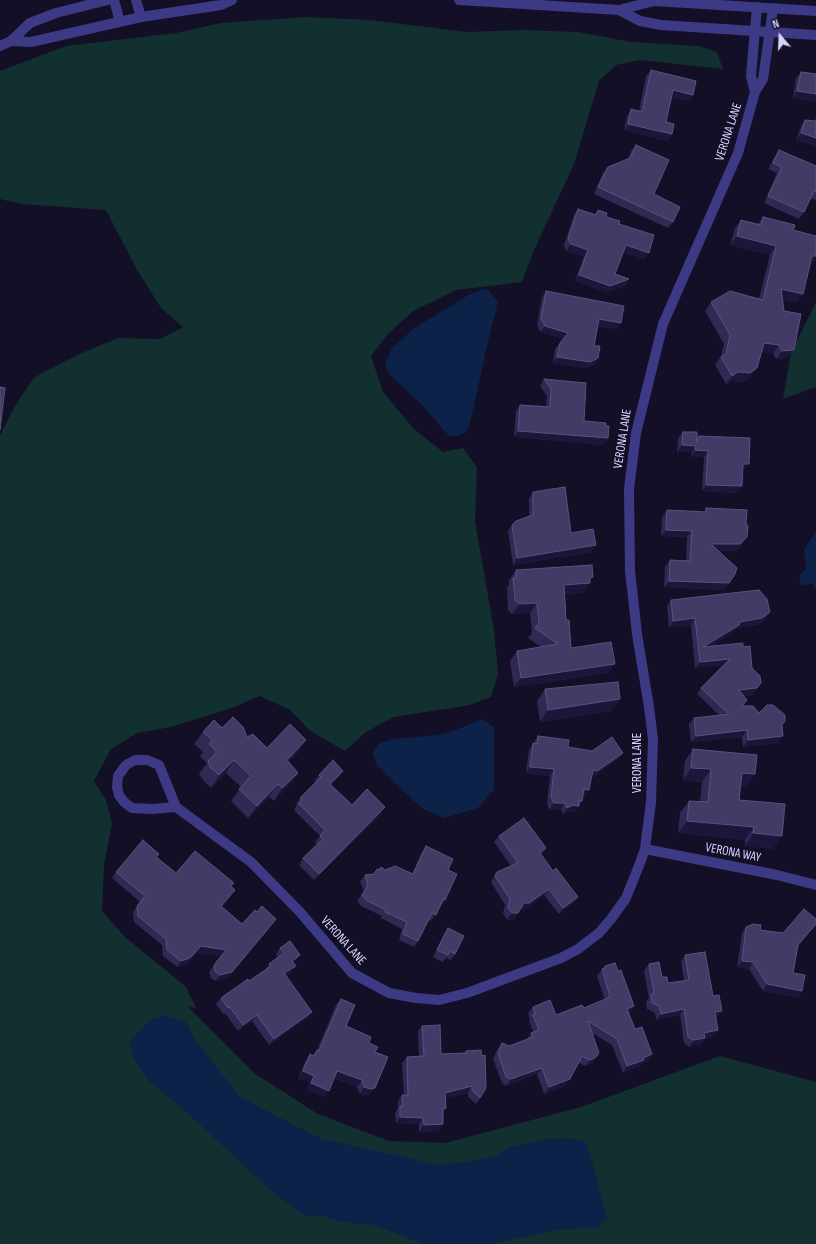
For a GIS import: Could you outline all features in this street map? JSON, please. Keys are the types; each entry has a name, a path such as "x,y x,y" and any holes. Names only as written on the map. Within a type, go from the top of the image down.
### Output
{"street":[{"path":"0,46 11,41 30,23 56,13 108,0"},
{"path":"114,0 120,22"},
{"path":"136,0 141,17"},
{"path":"11,41 31,42 141,17 221,5 232,0"},
{"path":"459,0 619,10 654,1 816,11"},
{"name":"VERONA LANE","path":"755,92 751,76 758,7"},
{"name":"VERONA LANE","path":"176,807 251,862 299,911 352,973 389,993 416,998 439,1000 467,993 526,972 578,948 599,933 626,898 645,849 652,802 652,740 647,692 637,634 630,571 629,489 634,444 663,324 738,153 755,92 763,79 774,8"},
{"path":"619,10 640,21 662,25 816,35"},
{"path":"135,760 147,760 158,765 176,807 152,809 132,808 124,802 119,795 117,787 118,776 126,765 135,760"},
{"name":"VERONA WAY","path":"645,849 777,875 816,886"}],"green space":[{"path":"306,17 370,20 466,32 524,30 578,32 631,42 699,46 717,52 723,69 640,60 616,65 599,81 574,164 535,248 522,282 456,290 413,311 387,335 371,356 383,392 414,429 443,452 463,448 477,467 475,521 494,630 498,674 491,697 470,705 394,717 366,732 345,751 310,731 290,710 260,696 229,709 171,727 137,733 111,749 94,781 106,800 112,823 104,865 102,911 125,937 186,987 196,1008 188,1007 254,1073 318,1114 389,1141 445,1143 581,1107 720,1056 816,1082 816,1244 0,1244 0,435 18,401 35,377 77,355 118,338 160,339 183,327 161,308 136,268 106,210 21,204 0,199 0,71 66,46 176,33 221,23"},
{"path":"816,302 816,387 783,399 791,353"}],"water":[{"path":"486,288 498,301 470,424 466,432 458,436 449,436 423,406 389,374 385,364 392,348 413,329 470,294"},
{"path":"816,532 816,591 813,584 801,585 799,576 806,568 804,549"},
{"path":"482,719 494,727 494,790 478,808 444,818 423,809 376,764 373,752 380,743 394,739 437,735 453,731"},
{"path":"163,1015 186,1022 196,1041 240,1097 321,1139 430,1164 463,1163 496,1156 510,1147 547,1139 569,1138 587,1143 607,1219 598,1228 561,1229 492,1244 423,1244 375,1225 342,1222 322,1215 305,1216 271,1191 192,1117 148,1080 134,1060 129,1042 151,1019"}],"building":[{"path":"651,70 696,81 693,95 673,90 666,122 674,124 672,134 628,124 631,109 642,112"},
{"path":"801,72 816,74 816,94 797,91"},
{"path":"805,120 816,121 816,138 801,133"},
{"path":"636,145 669,160 654,194 680,207 673,222 598,187 608,167 630,158"},
{"path":"779,150 816,166 816,192 814,191 804,212 768,196 782,167 773,163"},
{"path":"578,209 596,215 598,210 607,213 606,217 620,221 619,224 654,235 649,253 626,245 615,274 629,279 610,286 579,275 588,250 571,244 568,239"},
{"path":"763,217 795,225 793,230 816,236 816,256 812,256 803,294 781,289 784,311 801,314 794,350 782,351 779,345 764,343 757,368 750,373 738,372 732,376 721,357 726,354 730,335 711,302 730,291 763,300 776,246 737,236 741,220 761,225"},
{"path":"546,291 624,306 621,323 599,319 594,346 600,346 598,358 590,362 557,357 560,343 568,333 545,326 541,318"},
{"path":"544,379 586,383 584,421 606,423 606,426 609,426 608,438 518,431 520,405 550,407 551,389"},
{"path":"0,387 5,388 0,430"},
{"path":"683,432 697,432 697,443 699,436 750,438 749,464 743,464 742,486 706,485 708,451 695,450 696,446 682,445"},
{"path":"565,487 571,533 593,529 596,545 517,558 512,525 516,521 533,515 533,492"},
{"path":"706,508 747,510 747,537 740,544 711,544 737,568 735,574 729,583 669,581 670,560 690,561 692,531 666,530 667,510 706,512"},
{"path":"592,565 593,577 590,578 590,583 564,585 566,620 569,620 571,648 611,642 615,664 521,678 517,651 558,644 535,628 539,623 537,603 519,604 515,600 513,578 516,578 516,570"},
{"path":"759,590 767,599 770,612 762,618 740,622 739,625 703,647 743,643 743,647 750,646 752,668 760,676 761,683 757,688 739,690 747,700 742,706 753,706 759,713 767,705 773,705 785,715 785,721 782,725 783,736 748,740 747,730 696,736 694,718 729,714 701,688 730,659 700,662 695,618 673,621 671,600"},
{"path":"618,682 620,699 548,710 545,689"},
{"path":"233,717 243,727 247,737 253,734 267,748 290,724 306,740 287,760 298,773 282,788 278,784 257,806 239,789 251,776 234,760 219,775 210,767 208,761 217,752 209,744 212,740 203,732 214,720 222,728"},
{"path":"538,736 569,740 568,747 592,751 612,737 623,753 597,771 593,770 589,790 584,789 582,801 579,800 579,806 573,805 567,808 565,803 554,803 551,797 554,769 530,767 533,743 537,744"},
{"path":"693,749 757,755 755,774 742,773 739,800 785,804 782,836 753,833 754,827 687,821 689,801 708,802 711,769 691,768"},
{"path":"333,760 343,771 330,784 352,805 367,789 385,807 319,874 303,858 323,839 320,836 325,830 299,804 302,800 300,798 321,777 319,775"},
{"path":"524,818 546,848 540,853 553,871 556,868 578,897 563,908 549,889 529,903 524,903 518,913 512,913 508,907 510,899 495,876 497,872 518,863 499,836"},
{"path":"143,840 159,854 156,857 176,873 195,851 234,883 231,886 235,890 221,906 242,924 255,910 257,912 262,906 276,919 232,972 220,975 215,971 214,965 226,950 201,946 190,958 181,961 167,950 166,939 138,916 137,906 145,896 116,872"},
{"path":"426,846 453,859 448,870 457,874 445,900 443,899 436,915 432,913 418,941 403,934 407,922 385,912 386,910 366,900 362,895 368,885 365,875 374,874 377,869 379,870 381,867 385,870 395,866 413,874"},
{"path":"804,909 816,919 816,924 798,945 793,973 805,975 802,991 767,984 753,962 742,961 746,927 753,924 761,925 760,930 783,933"},
{"path":"448,928 464,936 455,954 450,951 448,955 437,950"},
{"path":"290,941 300,955 292,961 296,966 284,973 312,1012 274,1039 257,1015 243,1025 230,1007 228,1008 221,998 248,979 249,981 271,966 269,964 284,953 280,948"},
{"path":"705,952 713,996 719,995 722,1011 715,1012 718,1030 704,1033 705,1038 694,1040 688,1037 684,1009 661,1014 659,1006 652,1003 651,995 654,993 649,964 659,962 662,977 667,977 668,983 689,980 685,955"},
{"path":"615,963 618,971 621,970 634,1006 627,1009 635,1029 642,1027 652,1054 643,1058 644,1060 627,1066 617,1039 588,1021 599,1053 596,1057 590,1060 582,1056 570,1079 549,1087 542,1068 511,1079 506,1077 498,1053 502,1043 509,1046 533,1037 531,1033 539,1030 533,1015 535,1014 533,1007 550,1000 556,1015 582,1005 584,1008 610,997 602,969 605,968 605,966"},
{"path":"341,999 355,1005 346,1026 371,1037 369,1043 378,1047 375,1052 388,1057 375,1088 370,1089 364,1087 362,1080 337,1071 329,1091 311,1083 314,1076 303,1071 310,1054 314,1056 317,1050 319,1051"},
{"path":"440,1025 441,1054 466,1053 466,1051 481,1050 482,1056 485,1055 486,1088 480,1098 472,1090 472,1086 445,1093 446,1108 443,1108 443,1124 424,1125 423,1118 400,1117 400,1106 403,1106 402,1095 408,1095 407,1057 424,1056 422,1026"}]}
